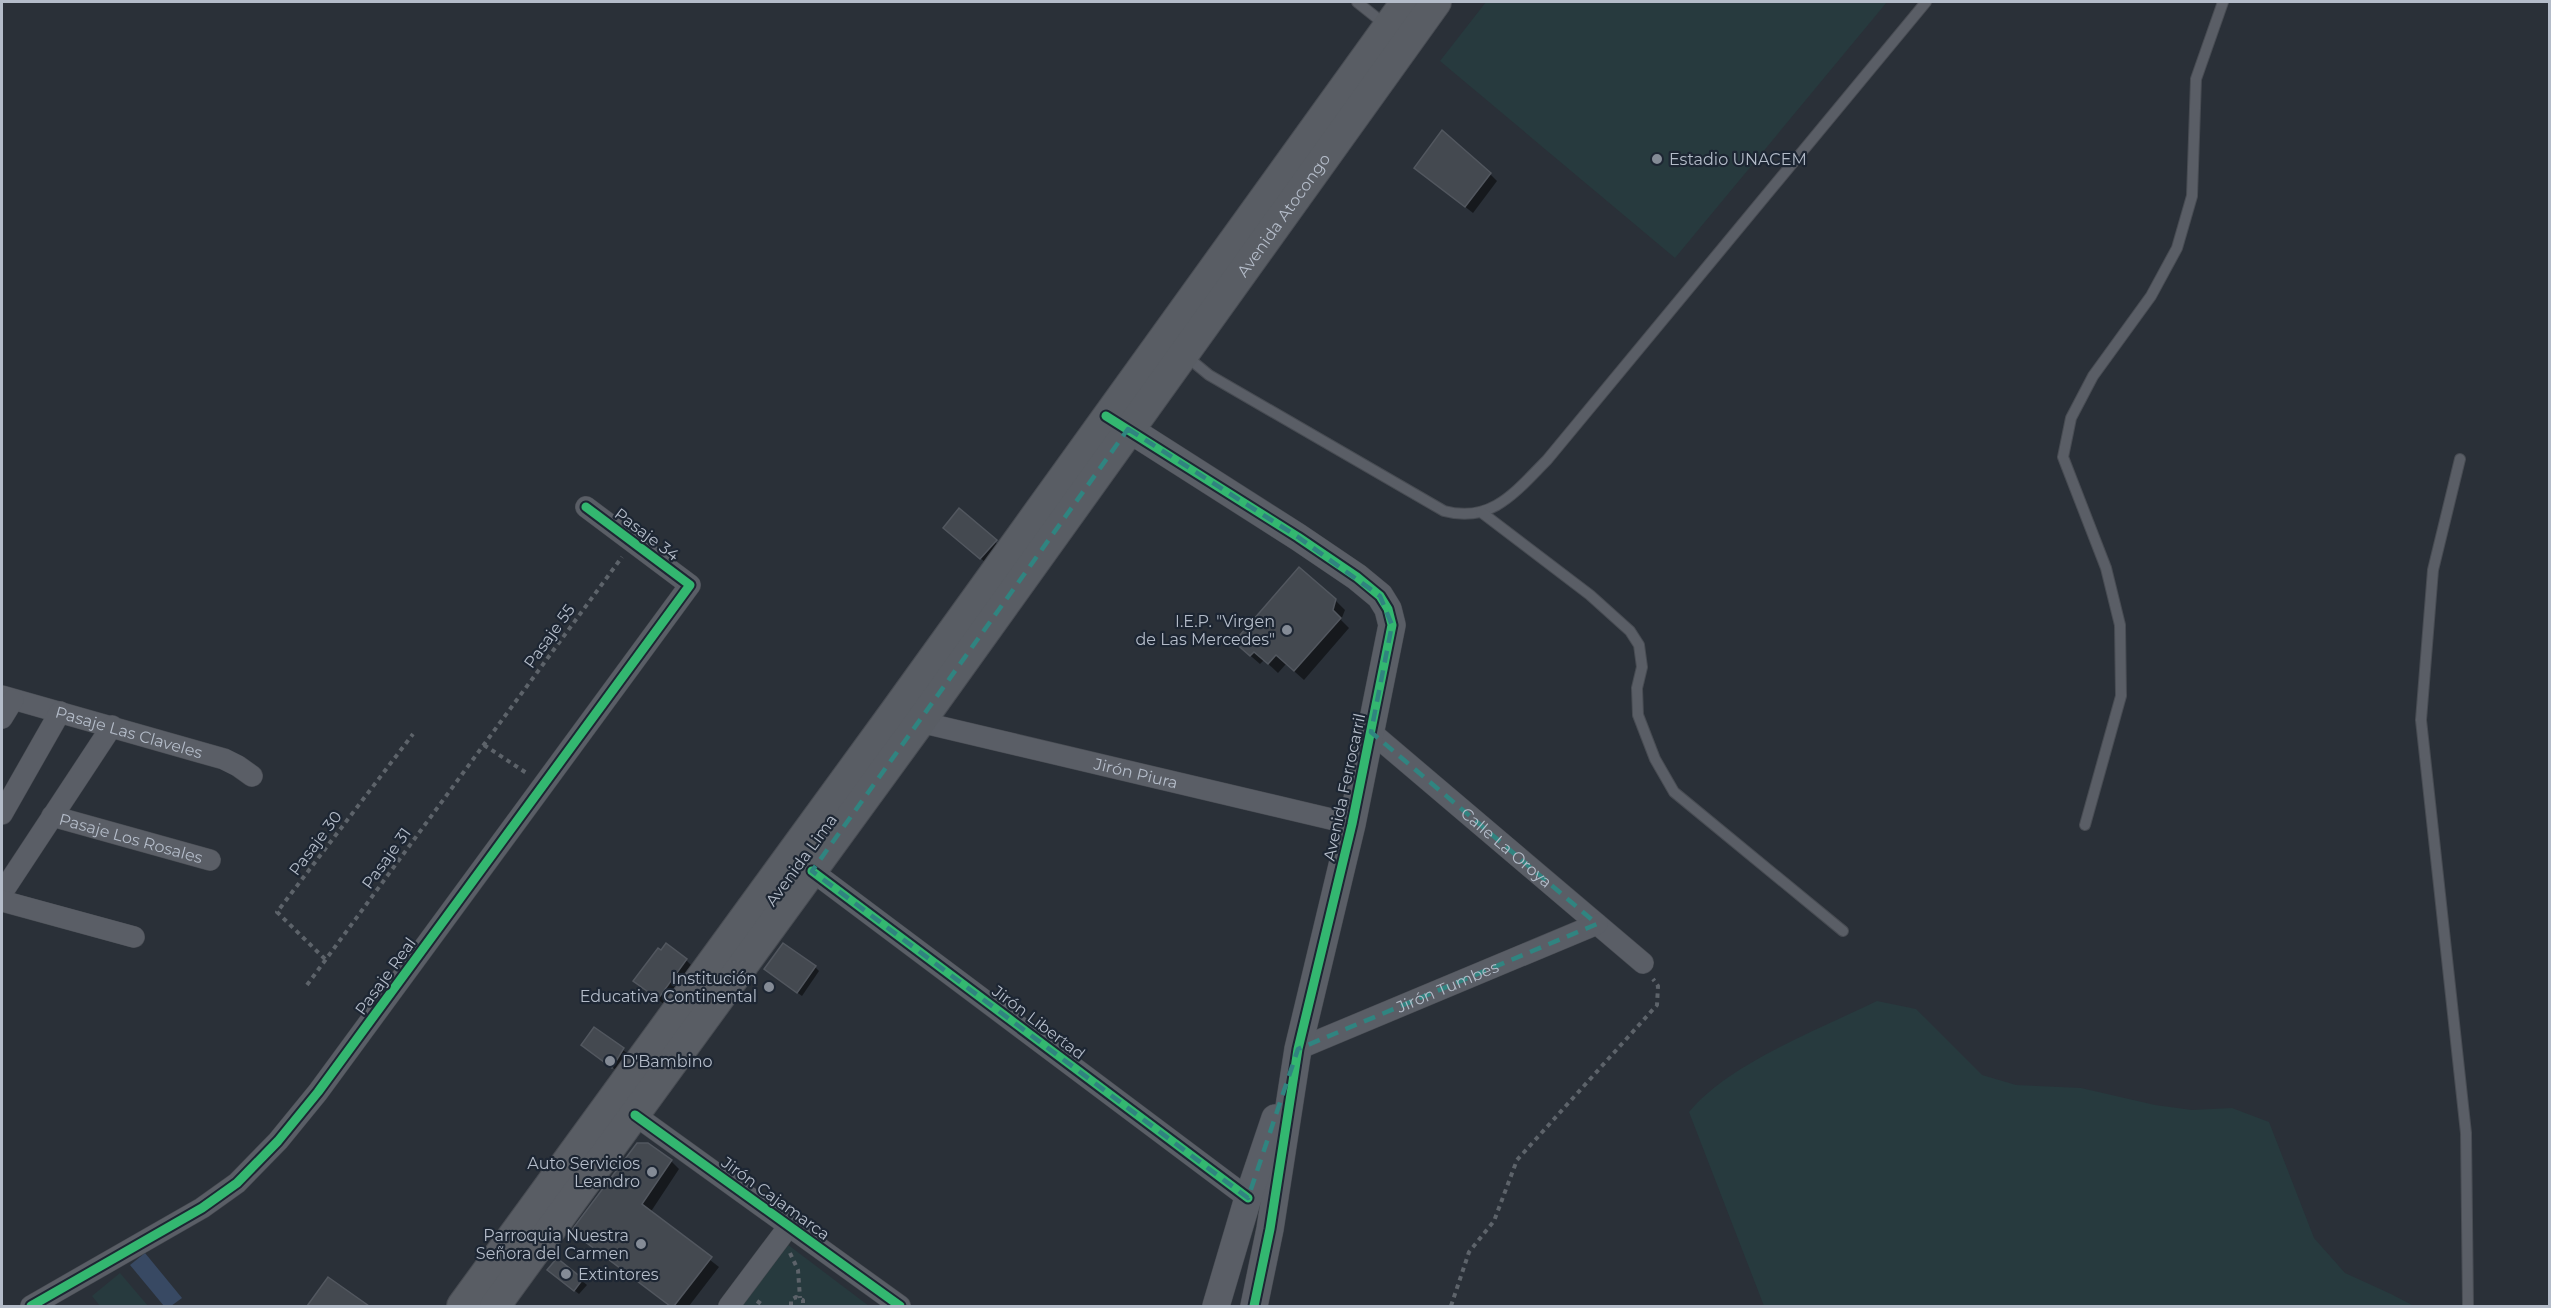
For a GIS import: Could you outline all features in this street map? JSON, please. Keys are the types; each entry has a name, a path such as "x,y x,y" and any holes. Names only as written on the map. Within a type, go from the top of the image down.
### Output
{"main road":[{"name":"Avenida Atocongo","path":"1398,34 1406,2"},
{"name":"Avenida Atocongo","path":"1117,422 1398,34 1436,2"},
{"name":"Avenida Lima","path":"495,1306 920,722 1117,422"},
{"name":"Avenida Lima","path":"462,1306 894,713 1117,422"}],"street":[{"name":"Avenida Ferrocarril","path":"1117,422 1357,577 1380,596 1388,609 1392,625 1352,824 1298,1049 1270,1229 1254,1306"},
{"name":"Pasaje 34","path":"586,507 690,585"},
{"name":"Pasaje Real","path":"31,1306 202,1208 237,1183 253,1166 318,1092 690,585"},
{"name":"Pasaje Las Claveles","path":"7,698 224,759 238,765 252,776"},
{"path":"2,718 7,698"},
{"path":"2,814 60,712"},
{"name":"Jirón Piura","path":"920,722 1352,824"},
{"path":"2,893 112,726"},
{"name":"Calle La Oroya","path":"1371,732 1643,963"},
{"name":"Pasaje Los Rosales","path":"52,816 210,860"},
{"name":"Jirón Libertad","path":"812,871 1248,1198"},
{"path":"2,900 134,937"},
{"name":"Jirón Tumbes","path":"1298,1049 1597,924"},
{"name":"Avenida Ferrocarril","path":"1216,1306 1248,1198 1298,1049"},
{"name":"Jirón Cajamarca","path":"634,1115 900,1306"},
{"path":"729,1306 789,1226"}],"lane":[{"path":"1358,2 1398,34"},
{"path":"1176,342 1209,375 1444,511 1460,515 1481,512 1501,504 1547,460 1926,2"},
{"path":"2085,825 2121,696 2120,625 2106,568 2063,457 2071,418 2093,376 2151,296 2177,248 2192,196 2196,79 2223,2"},
{"path":"2460,459 2433,570 2421,720 2466,1133 2468,1306"},
{"path":"1481,512 1590,595 1630,631 1639,645 1642,667 1637,688 1638,715 1655,759 1674,792 1843,931"}],"path":[{"path":"484,745 543,784"},
{"path":"1451,1306 1469,1252 1494,1221 1517,1160 1657,1005 1658,986 1643,963"},
{"path":"796,1254 787,1247 798,1270 800,1298 803,1300 803,1306"},
{"path":"791,1306 794,1298 800,1298"}],"highlighted area":[{"path":"1128,429 1298,537 1380,596 1392,625 1371,732 1597,924 1298,1049 1248,1198 812,871"}],"green space":[{"name":"Estadio UNACEM","path":"1486,2 1887,2 1675,258 1440,61"},
{"path":"1877,1001 1916,1009 1982,1075 2016,1085 2081,1088 2155,1105 2192,1110 2232,1108 2269,1122 2314,1238 2345,1273 2414,1306 1764,1306 1689,1112 1706,1094 1751,1063"},
{"path":"787,1244 869,1306 737,1306"},
{"path":"120,1273 148,1306 100,1306 92,1296"}],"water":[{"path":"145,1253 182,1298 171,1306 164,1306 130,1265"}],"building":[{"path":"1442,130 1491,173 1465,207 1414,168"},
{"path":"959,508 997,540 980,559 943,528"},
{"name":"I.E.P. \"Virgen de Las Mercedes\"","path":"1299,567 1336,599 1333,610 1341,618 1294,671 1276,655 1268,664 1254,652 1250,656 1234,642"},
{"path":"666,943 687,959 658,999 633,981 658,948 661,950"},
{"path":"783,943 816,966 797,993 764,969"},
{"path":"594,1027 624,1048 612,1068 581,1045"},
{"name":"Parroquia Nuestra Señora del Carmen","path":"637,1143 648,1143 672,1160 642,1204 712,1257 674,1306 670,1306 571,1231"},
{"name":"Extintores","path":"557,1258 583,1279 574,1291 547,1270"},
{"path":"328,1277 369,1306 307,1306"}],"cycle path":[{"path":"1106,416 1298,537 1357,577 1380,596 1388,609 1392,625 1352,824 1298,1049 1270,1229 1254,1306"},
{"path":"31,1306 202,1208 237,1183 278,1141 318,1092 690,585 586,507"},
{"path":"812,871 1248,1198"},
{"path":"635,1115 900,1306"}],"place":[{"name":"Estadio UNACEM","path":"1657,159"},
{"name":"I.E.P. \"Virgen de Las Mercedes\"","path":"1287,630"},
{"name":"Institución Educativa Continental","path":"769,987"},
{"name":"D'Bambino","path":"610,1061"},
{"name":"Auto Servicios Leandro","path":"652,1172"},
{"name":"Parroquia Nuestra Señora del Carmen","path":"641,1244"},
{"name":"Extintores","path":"566,1274"}]}
